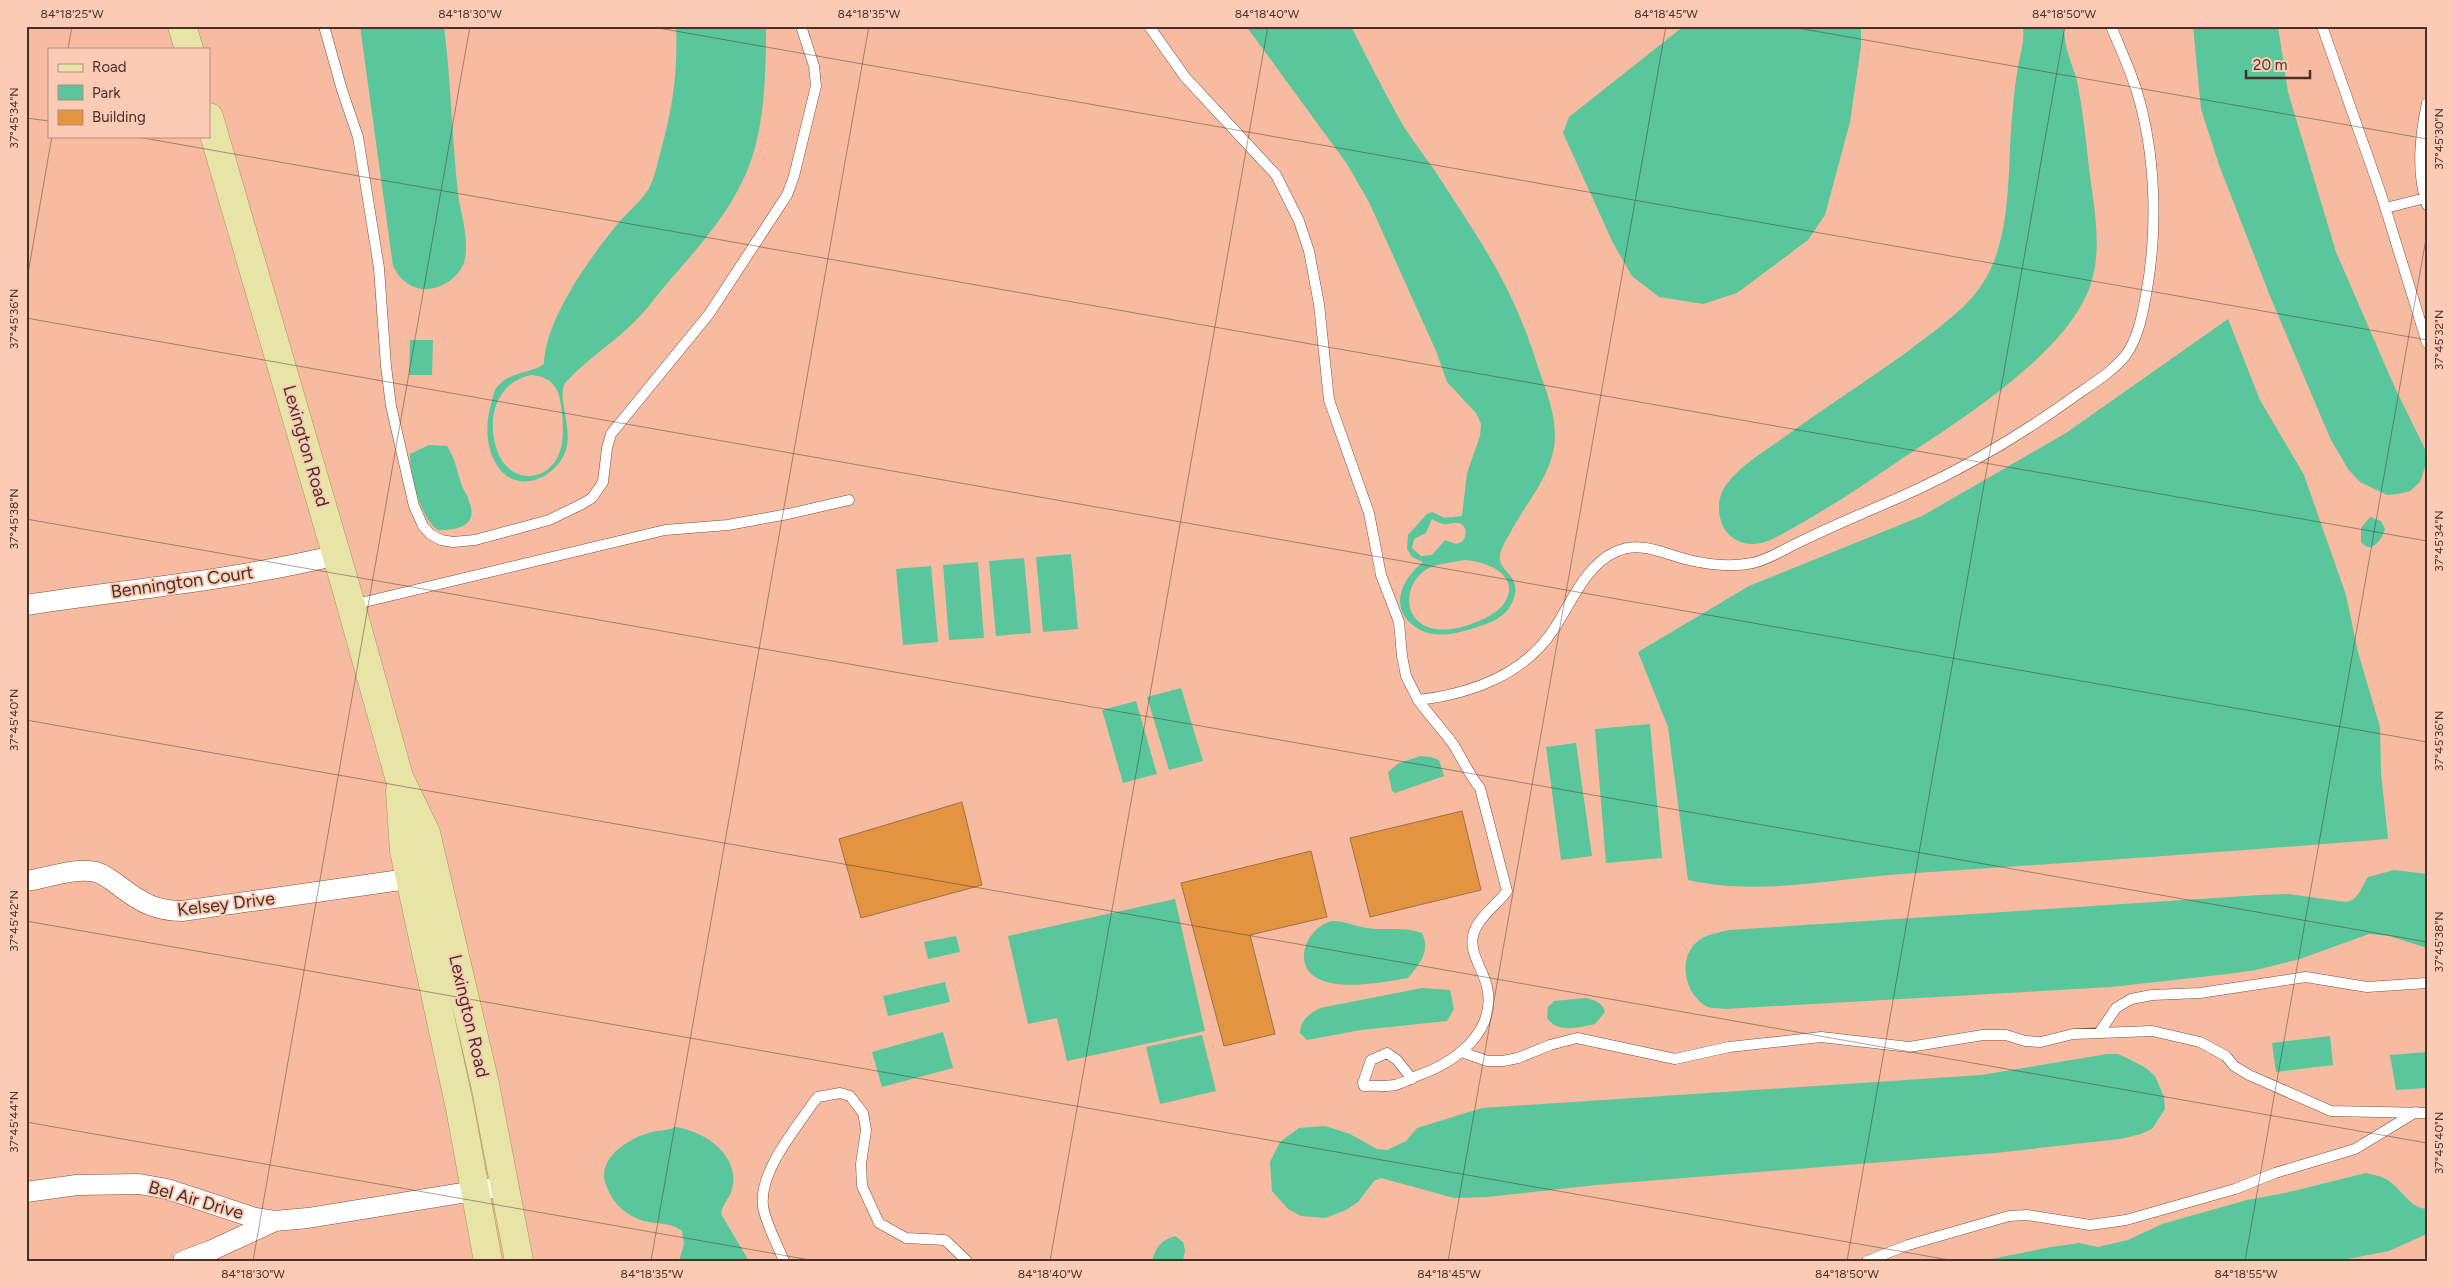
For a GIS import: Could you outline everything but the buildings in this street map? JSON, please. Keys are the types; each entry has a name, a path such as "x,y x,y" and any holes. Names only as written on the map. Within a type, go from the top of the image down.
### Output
{"main road":[{"path":"182,26 189,48"},
{"name":"Lexington Road","path":"210,120 337,555 399,776 426,833 424,877 447,1043 488,1261"},
{"name":"Lexington Road","path":"424,877 485,1084 519,1261"}],"street":[{"name":"Bennington Court","path":"26,605 168,585 303,563 337,555"},
{"name":"Kelsey Drive","path":"26,881 79,871 95,872 109,878 150,907 165,911 182,912 424,877"},
{"name":"Bel Air Drive","path":"26,1192 77,1185 138,1184 167,1189 255,1218 275,1221 308,1218 505,1186"},
{"name":"Bel Air Drive","path":"183,1261 210,1251 275,1221"}],"lane":[{"path":"324,26 342,90 358,137 379,268 386,366 391,406 407,482 416,516 430,534 452,542 475,540 549,520 582,504 598,491 605,474 606,448 611,434 709,314 787,195 794,176 816,86 814,66 801,26"},
{"path":"1149,26 1185,77 1276,175 1300,221 1309,251 1319,304 1329,400 1369,513 1381,575 1399,622 1406,676 1418,700 1452,743 1469,769 1473,780 1480,788 1506,881 1507,891 1476,926 1472,937 1473,947 1487,986 1489,1004 1487,1014 1475,1038 1462,1052 1429,1072 1412,1079 1388,1086 1364,1086 1363,1083 1371,1060 1386,1053 1397,1060 1412,1079"},
{"path":"1418,700 1479,687 1510,671 1544,642 1571,599 1600,562 1616,551 1635,546 1687,560 1719,566 1743,565 1767,560 1802,540 1895,500 1980,458 2047,416 2108,372 2124,357 2137,332 2154,252 2153,196 2140,107 2111,26"},
{"path":"2322,26 2386,208 2427,343"},
{"path":"2386,208 2426,201 2420,156 2427,103"},
{"path":"351,605 665,530 728,525 849,500"},
{"path":"2099,1033 2116,1008 2131,999 2152,995 2200,993 2306,977 2367,987 2427,982"},
{"path":"1462,1052 1487,1060 1503,1061 1518,1058 1550,1045 1577,1038 1675,1059 1729,1047 1821,1037 1909,1047 1983,1035 2006,1035 2025,1041 2041,1042 2073,1034 2152,1032 2200,1042 2226,1056 2234,1066 2249,1075 2331,1111 2422,1112"},
{"path":"784,1261 763,1207 767,1179 774,1162 818,1097 840,1093 850,1096 864,1113 866,1130 861,1164 862,1186 879,1223 906,1238 945,1240 967,1261"},
{"path":"1868,1261 1908,1245 2009,1216 2027,1215 2090,1226 2126,1220 2235,1188 2355,1149 2422,1112"}],"green space":[{"path":"360,26 444,26 458,194 466,251 463,266 459,272 449,282 436,288 422,289 408,284 401,278 393,266"},
{"path":"676,26 766,26 763,106 750,165 727,209 700,245 645,311 634,323 565,383 563,399 567,442 565,453 559,463 552,471 534,480 516,480 500,470 489,448 488,421 494,392 508,378 533,370 544,364 546,346 552,328 583,270 608,235 648,190 656,171 672,104","holes":["532,375 550,381 557,390 562,412 563,429 562,445 555,462 538,475 528,476 510,469 502,461 497,450 493,426 494,414 502,393 510,385"]},
{"path":"1246,26 1351,26 1401,122 1476,234 1498,272 1515,306 1532,348 1551,408 1555,428 1554,448 1546,472 1501,551 1500,556 1503,567 1514,581 1515,595 1511,605 1505,613 1487,624 1463,631 1441,635 1420,630 1410,623 1403,614 1400,596 1408,578 1423,562 1412,557 1407,549 1408,535 1427,514 1432,512 1445,518 1462,516 1467,473 1480,436 1481,424 1476,413 1447,382 1436,351 1369,202 1347,164","holes":["1432,519 1443,524 1461,524 1466,531 1465,537 1462,542 1456,544 1445,540 1432,555 1421,556 1412,548 1414,539 1426,533","1464,560 1493,567 1506,579 1509,587 1508,596 1502,606 1487,617 1459,628 1440,630 1419,622 1413,616 1410,608 1409,599 1414,582 1431,567"]},
{"path":"1684,26 1861,26 1861,46 1850,122 1825,215 1808,240 1737,293 1703,304 1659,297 1632,276 1613,243 1563,133 1569,117"},
{"path":"2023,26 2063,26 2067,50 2077,82 2095,216 2097,249 2092,281 2086,296 2072,320 2029,367 1947,429 1848,495 1777,537 1755,544 1740,542 1727,533 1720,519 1721,494 1732,477 1756,457 1921,342 1962,308 1980,288 1992,265 2001,240 2006,214 2013,103 2023,44"},
{"path":"2193,26 2278,26 2288,92 2336,252 2395,388 2425,449 2427,461 2420,482 2410,491 2387,495 2360,482 2348,469 2330,438 2272,301 2219,165 2201,109"},
{"path":"2228,319 2260,400 2304,475 2346,595 2358,652 2380,727 2381,773 2388,839 1902,874 1795,885 1741,887 1714,885 1688,880 1668,727 1638,652 1749,586 1922,516 2066,433"},
{"path":"410,340 433,340 432,375 409,375"},
{"path":"429,445 447,446 452,456 471,509 471,516 465,525 453,529 438,530 426,516 421,506 414,484 410,454"},
{"path":"2370,517 2381,521 2385,529 2379,541 2369,547 2361,542 2361,528"},
{"path":"1071,554 1078,629 1043,632 1036,557"},
{"path":"1024,558 1031,633 996,636 989,561"},
{"path":"978,562 984,638 949,640 943,565"},
{"path":"931,566 938,642 903,645 896,569"},
{"path":"1181,688 1203,761 1169,770 1147,697"},
{"path":"1136,701 1157,774 1123,783 1102,710"},
{"path":"1650,724 1662,858 1606,863 1595,729"},
{"path":"1576,743 1592,856 1561,860 1546,747"},
{"path":"1421,756 1439,760 1444,776 1395,793 1392,791 1388,772 1399,763"},
{"path":"2394,870 2427,874 2427,948 2389,936 2369,934 2300,959 2256,970 2228,974 2111,987 1725,1009 1708,1007 1699,1001 1693,993 1686,976 1687,957 1697,942 1708,935 1729,930 2260,895 2288,894 2346,902 2357,896 2368,877"},
{"path":"1175,899 1205,1031 1067,1061 1057,1018 1028,1024 1008,936"},
{"path":"1332,921 1374,929 1402,929 1422,933 1425,946 1424,952 1416,968 1408,978 1352,985 1330,983 1321,980 1306,967 1304,958 1305,948 1315,931"},
{"path":"956,936 960,952 928,959 924,942"},
{"path":"945,982 950,1002 888,1016 883,996"},
{"path":"1422,988 1450,990 1454,1009 1447,1021 1361,1030 1307,1040 1300,1033 1306,1018 1320,1008"},
{"path":"1586,998 1596,1001 1604,1009 1605,1012 1595,1024 1576,1028 1563,1028 1552,1023 1547,1018 1548,1007 1554,1001"},
{"path":"943,1032 953,1068 882,1087 872,1052"},
{"path":"1202,1035 1216,1091 1160,1104 1146,1047"},
{"path":"2330,1036 2333,1065 2276,1072 2272,1043"},
{"path":"2427,1052 2427,1088 2396,1090 2390,1055"},
{"path":"2107,1054 2118,1054 2129,1059 2146,1068 2155,1076 2164,1097 2165,1109 2152,1129 2120,1139 1995,1153 1596,1185 1487,1197 1454,1198 1381,1178 1374,1181 1358,1202 1346,1210 1325,1218 1301,1216 1288,1209 1272,1191 1270,1162 1280,1142 1299,1128 1325,1126 1350,1134 1377,1149 1387,1150 1406,1141 1417,1128 1482,1108 1981,1075"},
{"path":"675,1127 686,1129 709,1140 726,1156 731,1166 733,1177 732,1189 721,1214 749,1261 679,1261 684,1244 682,1231 671,1225 648,1222 636,1218 621,1209 611,1196 604,1175 606,1165 618,1149 627,1142 647,1133"},
{"path":"2366,1173 2386,1179 2411,1202 2427,1209 2427,1234 2389,1251 2337,1261 1981,1261 2079,1243 2098,1247 2128,1240 2162,1224 2247,1200 2285,1193"},
{"path":"1175,1236 1183,1242 1185,1250 1183,1261 1152,1261 1160,1245"}]}
